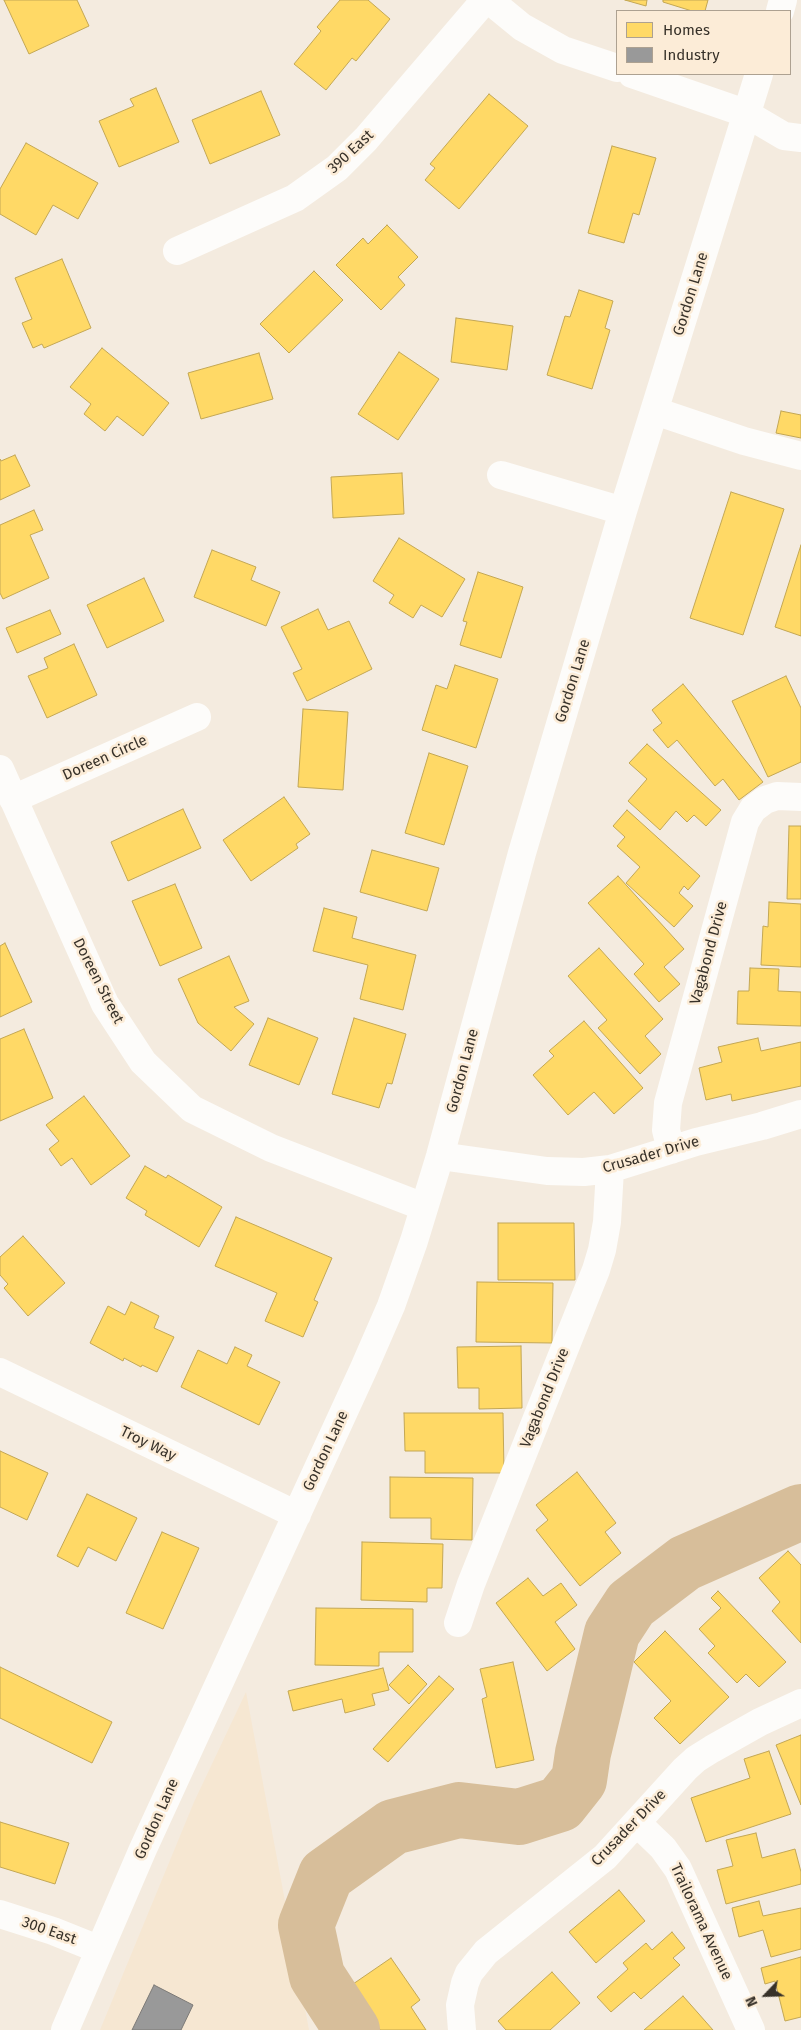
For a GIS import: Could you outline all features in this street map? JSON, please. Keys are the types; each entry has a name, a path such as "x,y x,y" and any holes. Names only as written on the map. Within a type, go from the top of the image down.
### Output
{"street":[{"path":"487,0 522,27 563,50 616,68"},
{"name":"390 East","path":"177,251 295,198 337,168 366,139 487,0"},
{"path":"635,75 746,113 784,136 801,138"},
{"name":"Gordon Lane","path":"65,2030 98,1949 391,1306 414,1241 440,1156 522,853 623,511 759,75"},
{"path":"655,411 744,441 801,456"},
{"path":"501,475 623,511"},
{"name":"Doreen Circle","path":"13,799 197,717"},
{"name":"Doreen Street","path":"0,769 106,1004 143,1062 192,1108 271,1148 424,1207"},
{"name":"Vagabond Drive","path":"671,1150 666,1130 668,1103 745,822 754,809 765,800 777,796 801,797"},
{"name":"Crusader Drive","path":"440,1156 547,1171 584,1172 610,1168 801,1114"},
{"name":"Vagabond Drive","path":"458,1624 471,1584 596,1270 607,1222 610,1168"},
{"name":"Troy Way","path":"0,1372 297,1515"},
{"name":"Crusader Drive","path":"462,2030 460,2017 461,1999 469,1973 486,1952 605,1857 696,1759 760,1722 801,1703"},
{"name":"Trailorama Avenue","path":"637,1824 663,1848 678,1870 751,2030"},
{"name":"300 East","path":"0,1914 53,1931 98,1949"}],"shaded area":[{"path":"246,1692 309,2030 100,2030 194,1802"}],"building: Homes":[{"path":"4,0 77,0 89,26 29,54"},
{"path":"340,0 368,0 390,19 356,61 352,58 326,90 294,64 321,31 317,27"},
{"path":"625,0 647,0 646,6"},
{"path":"663,0 708,0 705,10 689,10 663,2"},
{"path":"156,88 179,142 119,167 99,121 134,106 130,99"},
{"path":"261,91 280,135 210,164 192,120"},
{"path":"489,94 528,126 459,209 425,180 435,168 430,164"},
{"path":"26,143 98,183 78,219 53,205 36,235 0,214 0,189"},
{"path":"612,146 656,158 639,215 633,213 624,243 588,233"},
{"path":"387,225 418,257 398,277 405,285 381,310 336,265 363,238 368,244"},
{"path":"62,259 91,328 44,348 42,344 33,348 22,323 32,319 15,278"},
{"path":"314,271 343,300 289,353 260,324"},
{"path":"579,290 613,301 605,328 610,330 592,389 547,375 565,316 570,317"},
{"path":"456,318 513,326 507,370 451,362"},
{"path":"102,348 169,403 143,436 117,416 105,431 84,414 91,404 70,387"},
{"path":"399,352 439,379 398,440 358,414"},
{"path":"259,353 273,399 201,419 188,373"},
{"path":"781,411 801,415 801,438 776,433"},
{"path":"15,455 30,486 0,500 0,459 1,461"},
{"path":"402,473 404,514 333,518 331,477"},
{"path":"731,492 784,509 743,635 690,618"},
{"path":"34,510 43,530 30,535 49,578 3,599 0,593 0,525"},
{"path":"399,538 465,579 442,617 421,605 413,618 389,603 394,595 373,581"},
{"path":"801,545 801,636 775,627"},
{"path":"212,550 256,567 251,580 280,592 266,626 194,597"},
{"path":"478,572 523,587 501,658 460,645 467,622 463,621"},
{"path":"144,578 164,621 107,648 87,605"},
{"path":"318,609 328,630 349,621 372,669 307,701 293,673 302,669 281,627"},
{"path":"50,610 61,634 17,653 6,628"},
{"path":"74,644 97,695 47,718 28,676 48,668 44,658"},
{"path":"455,665 498,679 476,748 422,730 436,685 447,689"},
{"path":"786,676 801,708 801,762 768,777 732,701"},
{"path":"683,684 763,782 739,800 723,779 715,786 677,740 668,748 653,730 662,723 652,710"},
{"path":"303,709 348,712 343,790 298,787"},
{"path":"647,744 721,810 706,826 694,815 687,822 676,811 660,830 628,801 647,779 629,763"},
{"path":"429,753 468,766 444,845 405,833"},
{"path":"284,797 310,834 296,844 298,848 251,881 223,840"},
{"path":"183,809 201,848 128,881 111,842"},
{"path":"627,810 700,876 688,890 684,886 679,893 693,906 674,927 626,883 640,867 617,846 625,837 613,826"},
{"path":"789,826 801,826 801,899 787,899"},
{"path":"372,850 439,868 427,911 360,892"},
{"path":"618,876 684,949 664,967 680,984 659,1002 634,974 644,964 588,903"},
{"path":"175,884 202,948 160,966 132,901"},
{"path":"769,902 801,904 801,967 761,965 763,926 768,927"},
{"path":"324,908 357,917 352,938 416,955 403,1010 360,999 368,965 313,951"},
{"path":"5,943 32,1002 0,1017 0,946"},
{"path":"599,948 663,1019 645,1036 661,1054 640,1074 598,1028 607,1020 568,976"},
{"path":"229,956 249,1001 234,1007 254,1024 231,1051 198,1023 178,979"},
{"path":"750,968 779,969 778,991 801,992 801,1026 737,1024 738,991 749,991"},
{"path":"268,1018 318,1038 299,1085 249,1065"},
{"path":"354,1018 406,1034 392,1084 387,1083 379,1108 332,1094"},
{"path":"584,1021 643,1088 614,1114 594,1092 568,1115 533,1075 554,1056 549,1051"},
{"path":"24,1029 53,1098 0,1121 0,1039"},
{"path":"758,1038 761,1051 801,1042 801,1086 732,1101 731,1094 706,1100 699,1068 722,1062 718,1047"},
{"path":"84,1096 130,1156 91,1185 72,1158 61,1166 49,1149 59,1141 46,1125"},
{"path":"145,1166 166,1178 168,1175 222,1207 199,1247 145,1215 147,1211 126,1198"},
{"path":"236,1217 332,1258 314,1300 318,1302 303,1337 265,1321 277,1293 215,1266"},
{"path":"498,1223 574,1223 575,1280 498,1280"},
{"path":"23,1236 65,1283 28,1316 4,1288 8,1284 0,1275 0,1257"},
{"path":"477,1282 553,1283 552,1343 476,1342"},
{"path":"131,1302 159,1316 154,1328 174,1337 157,1372 142,1365 141,1367 124,1358 123,1361 90,1343 108,1306 125,1315"},
{"path":"521,1346 522,1408 479,1409 479,1388 458,1388 457,1347"},
{"path":"235,1347 252,1355 247,1366 280,1382 259,1425 181,1387 198,1350 227,1364"},
{"path":"404,1413 503,1413 504,1473 425,1473 425,1451 405,1451"},
{"path":"0,1451 48,1473 27,1520 0,1507"},
{"path":"577,1472 616,1523 605,1532 621,1553 580,1586 536,1530 548,1520 536,1505"},
{"path":"390,1477 473,1478 472,1540 431,1539 431,1518 390,1518"},
{"path":"87,1494 137,1518 116,1561 88,1547 78,1567 57,1556"},
{"path":"162,1532 199,1548 163,1629 126,1613"},
{"path":"362,1542 443,1544 442,1588 427,1588 427,1602 361,1600"},
{"path":"788,1551 801,1565 801,1643 772,1611 780,1602 759,1578"},
{"path":"528,1578 543,1596 561,1583 577,1605 555,1622 575,1649 547,1671 496,1603"},
{"path":"718,1591 786,1662 759,1687 746,1674 737,1683 708,1653 715,1646 699,1629 721,1608 711,1598"},
{"path":"316,1608 413,1609 413,1652 379,1652 379,1666 315,1665"},
{"path":"665,1631 729,1697 680,1744 654,1718 671,1701 634,1662"},
{"path":"513,1662 534,1760 496,1768 482,1699 487,1697 480,1669"},
{"path":"408,1665 427,1684 409,1704 389,1685"},
{"path":"0,1667 112,1722 92,1763 0,1718"},
{"path":"383,1668 389,1690 372,1694 375,1705 345,1713 342,1699 293,1711 288,1691"},
{"path":"439,1676 454,1689 388,1762 373,1749"},
{"path":"801,1735 801,1805 776,1745"},
{"path":"769,1751 791,1814 706,1842 691,1798 750,1778 744,1759"},
{"path":"0,1822 69,1843 55,1884 0,1867"},
{"path":"756,1833 762,1858 795,1849 801,1872 801,1884 726,1904 717,1870 733,1866 726,1840"},
{"path":"619,1890 645,1921 596,1963 569,1932"},
{"path":"759,1901 763,1916 801,1908 801,1949 771,1957 763,1930 739,1937 732,1908"},
{"path":"672,1932 685,1948 673,1958 680,1965 641,1999 634,1992 611,2012 597,1997 628,1969 623,1963 646,1943 652,1950"},
{"path":"801,1957 801,2017 785,2021 775,1981 765,1984 761,1968"},
{"path":"391,1958 420,2000 411,2007 426,2030 380,2030 374,2021 360,2030 337,1995"},
{"path":"552,1972 580,2003 550,2030 506,2030 498,2021"},
{"path":"683,1996 713,2030 644,2030"}],"building: Industry":[{"path":"154,1985 193,2005 181,2030 132,2030"}],"waterway":[{"path":"352,2030 317,1976 306,1925 326,1875 393,1827 459,1810 519,1817 560,1804 579,1780 583,1753 612,1633 631,1604 685,1563 801,1512"}]}
